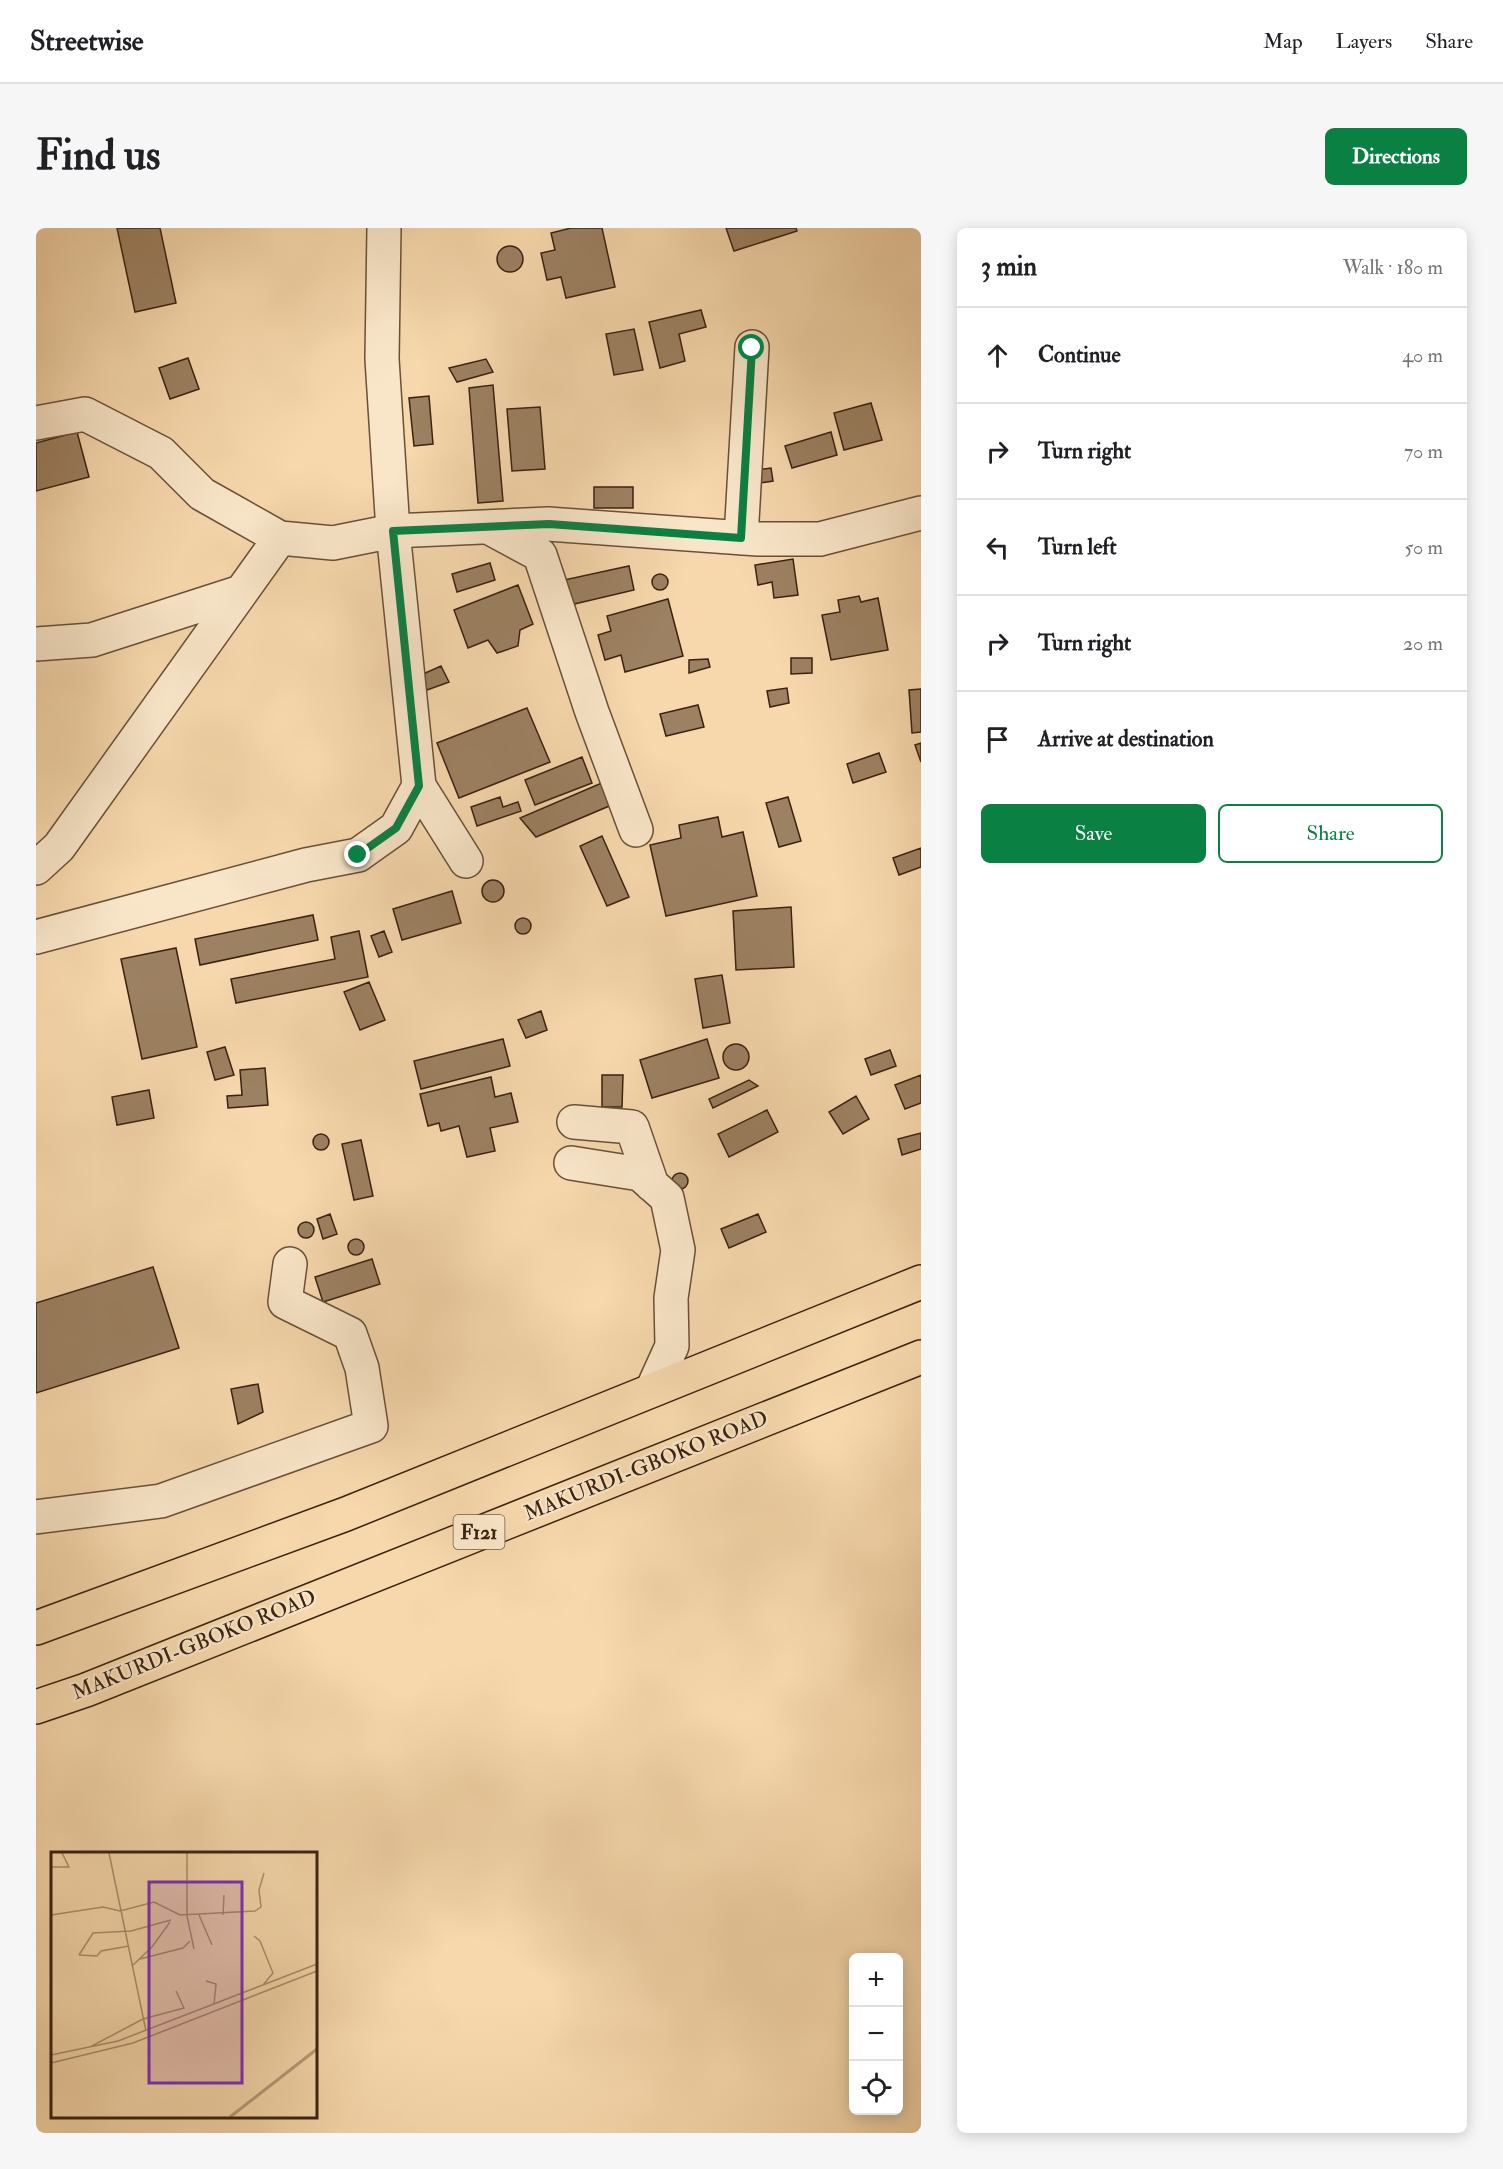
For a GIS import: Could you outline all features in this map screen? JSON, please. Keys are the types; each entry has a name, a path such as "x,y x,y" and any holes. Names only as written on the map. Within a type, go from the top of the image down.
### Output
{"main road":[{"path":"36,1628 346,1514 921,1282"},
{"name":"MAKURDI-GBOKO ROAD","path":"36,1707 97,1686 921,1357"}],"street":[{"path":"384,228 382,359 393,531 419,786 466,861"},
{"path":"741,538 752,348"},
{"path":"36,423 85,414 161,453 202,494 280,538 333,543 393,531 549,524 741,538 820,539 921,513"},
{"path":"488,526 540,555 592,712 636,831"},
{"path":"36,868 59,847 280,538"},
{"path":"36,644 92,640 241,592"},
{"path":"36,937 306,864 358,855 396,828 419,786"},
{"path":"574,1122 632,1127 652,1185"},
{"path":"571,1163 640,1173 667,1198 678,1250 671,1298 672,1346 652,1390"},
{"path":"36,1517 161,1501 371,1426 362,1368 350,1334 285,1302 290,1264"}],"building":[{"path":"117,228 160,228 176,303 135,312"},
{"path":"571,228 602,228 615,287 566,298 561,277 547,280 541,253 555,250 551,233"},
{"path":"726,228 796,228 797,231 734,251"},
{"path":"510,246 519,250 523,259 519,268 510,272 501,268 497,259 501,250"},
{"path":"701,310 706,327 679,334 685,361 660,368 649,322"},
{"path":"634,329 643,370 614,375 606,334"},
{"path":"188,358 199,389 170,399 159,368"},
{"path":"486,359 493,372 457,382 449,368"},
{"path":"493,385 503,501 478,503 469,388"},
{"path":"429,396 433,444 414,446 409,398"},
{"path":"871,403 882,440 844,450 834,413"},
{"path":"540,407 545,469 512,471 507,409"},
{"path":"77,432 89,477 36,491 36,443"},
{"path":"831,432 837,455 792,468 785,446"},
{"path":"771,468 773,481 753,484 751,471"},
{"path":"594,487 633,487 633,508 594,508"},
{"path":"793,559 798,595 774,598 772,582 758,585 755,565"},
{"path":"490,563 495,580 457,592 452,574"},
{"path":"629,566 634,590 570,605 564,580"},
{"path":"657,574 663,574 668,582 666,588 657,590 652,585 652,579"},
{"path":"518,585 533,624 520,630 518,646 497,653 488,640 468,648 454,610"},
{"path":"859,596 861,602 878,598 888,650 831,660 822,615 840,612 838,600"},
{"path":"668,599 683,656 625,672 621,655 605,660 598,635 611,631 607,616"},
{"path":"791,658 812,658 812,673 791,674"},
{"path":"708,659 710,667 689,673 689,660"},
{"path":"441,666 449,682 427,690 421,675"},
{"path":"787,688 789,703 770,707 767,691"},
{"path":"921,689 921,732 912,733 909,690"},
{"path":"698,705 704,727 666,736 660,714"},
{"path":"527,708 550,762 459,798 437,743"},
{"path":"921,743 921,762 915,745"},
{"path":"879,753 886,772 853,783 847,764"},
{"path":"582,757 592,783 535,805 525,780"},
{"path":"604,782 614,804 536,837 520,818"},
{"path":"500,797 503,807 518,802 521,811 477,826 471,807"},
{"path":"788,797 801,841 779,847 766,803"},
{"path":"718,817 722,837 743,832 757,896 666,916 650,845 681,838 679,825"},
{"path":"602,836 629,897 607,906 580,846"},
{"path":"921,848 921,867 899,875 893,858"},
{"path":"493,880 501,883 504,891 501,899 493,902 485,899 482,891 485,883"},
{"path":"452,891 461,923 402,940 393,909"},
{"path":"791,907 794,967 736,970 733,911"},
{"path":"313,915 318,940 200,965 195,939"},
{"path":"520,918 526,918 531,926 529,932 520,934 515,929 515,923"},
{"path":"359,931 368,977 236,1003 231,979 335,959 331,937"},
{"path":"384,931 392,952 379,957 371,936"},
{"path":"176,948 197,1047 142,1059 121,959"},
{"path":"722,975 730,1023 703,1028 695,979"},
{"path":"369,982 385,1020 360,1030 344,992"},
{"path":"541,1011 547,1030 526,1038 518,1020"},
{"path":"503,1039 510,1066 421,1089 414,1061"},
{"path":"707,1039 719,1078 652,1098 640,1060"},
{"path":"736,1044 745,1048 749,1057 745,1066 736,1070 727,1066 723,1057 727,1048"},
{"path":"225,1047 234,1075 215,1080 207,1052"},
{"path":"890,1050 896,1066 871,1075 865,1059"},
{"path":"265,1068 268,1105 228,1108 227,1096 242,1095 240,1070"},
{"path":"602,1075 623,1075 622,1107 602,1107"},
{"path":"921,1075 921,1103 905,1109 895,1085"},
{"path":"491,1077 495,1097 511,1093 518,1122 490,1128 495,1151 467,1157 459,1126 441,1131 439,1123 428,1126 420,1094"},
{"path":"749,1080 758,1086 713,1108 709,1099"},
{"path":"149,1090 154,1118 117,1125 112,1097"},
{"path":"856,1096 869,1119 843,1134 829,1112"},
{"path":"767,1110 778,1132 729,1157 718,1134"},
{"path":"921,1133 921,1149 902,1155 898,1139"},
{"path":"318,1134 324,1134 329,1142 327,1148 318,1150 313,1145 313,1139"},
{"path":"361,1140 373,1196 354,1200 342,1144"},
{"path":"680,1173 686,1175 688,1181 686,1187 680,1189 674,1187 672,1181 674,1175"},
{"path":"330,1214 337,1234 323,1239 317,1219"},
{"path":"758,1214 766,1232 729,1248 721,1229"},
{"path":"303,1222 309,1222 314,1230 312,1236 303,1238 298,1233 298,1227"},
{"path":"353,1239 359,1239 364,1247 362,1253 353,1255 348,1250 348,1244"},
{"path":"372,1259 380,1284 323,1302 315,1277"},
{"path":"153,1267 179,1348 36,1393 36,1303"},
{"path":"258,1384 263,1412 238,1424 231,1389"}],"route":[{"path":"358,855 396,828 419,786 393,531 549,524 741,538 752,348"}]}
